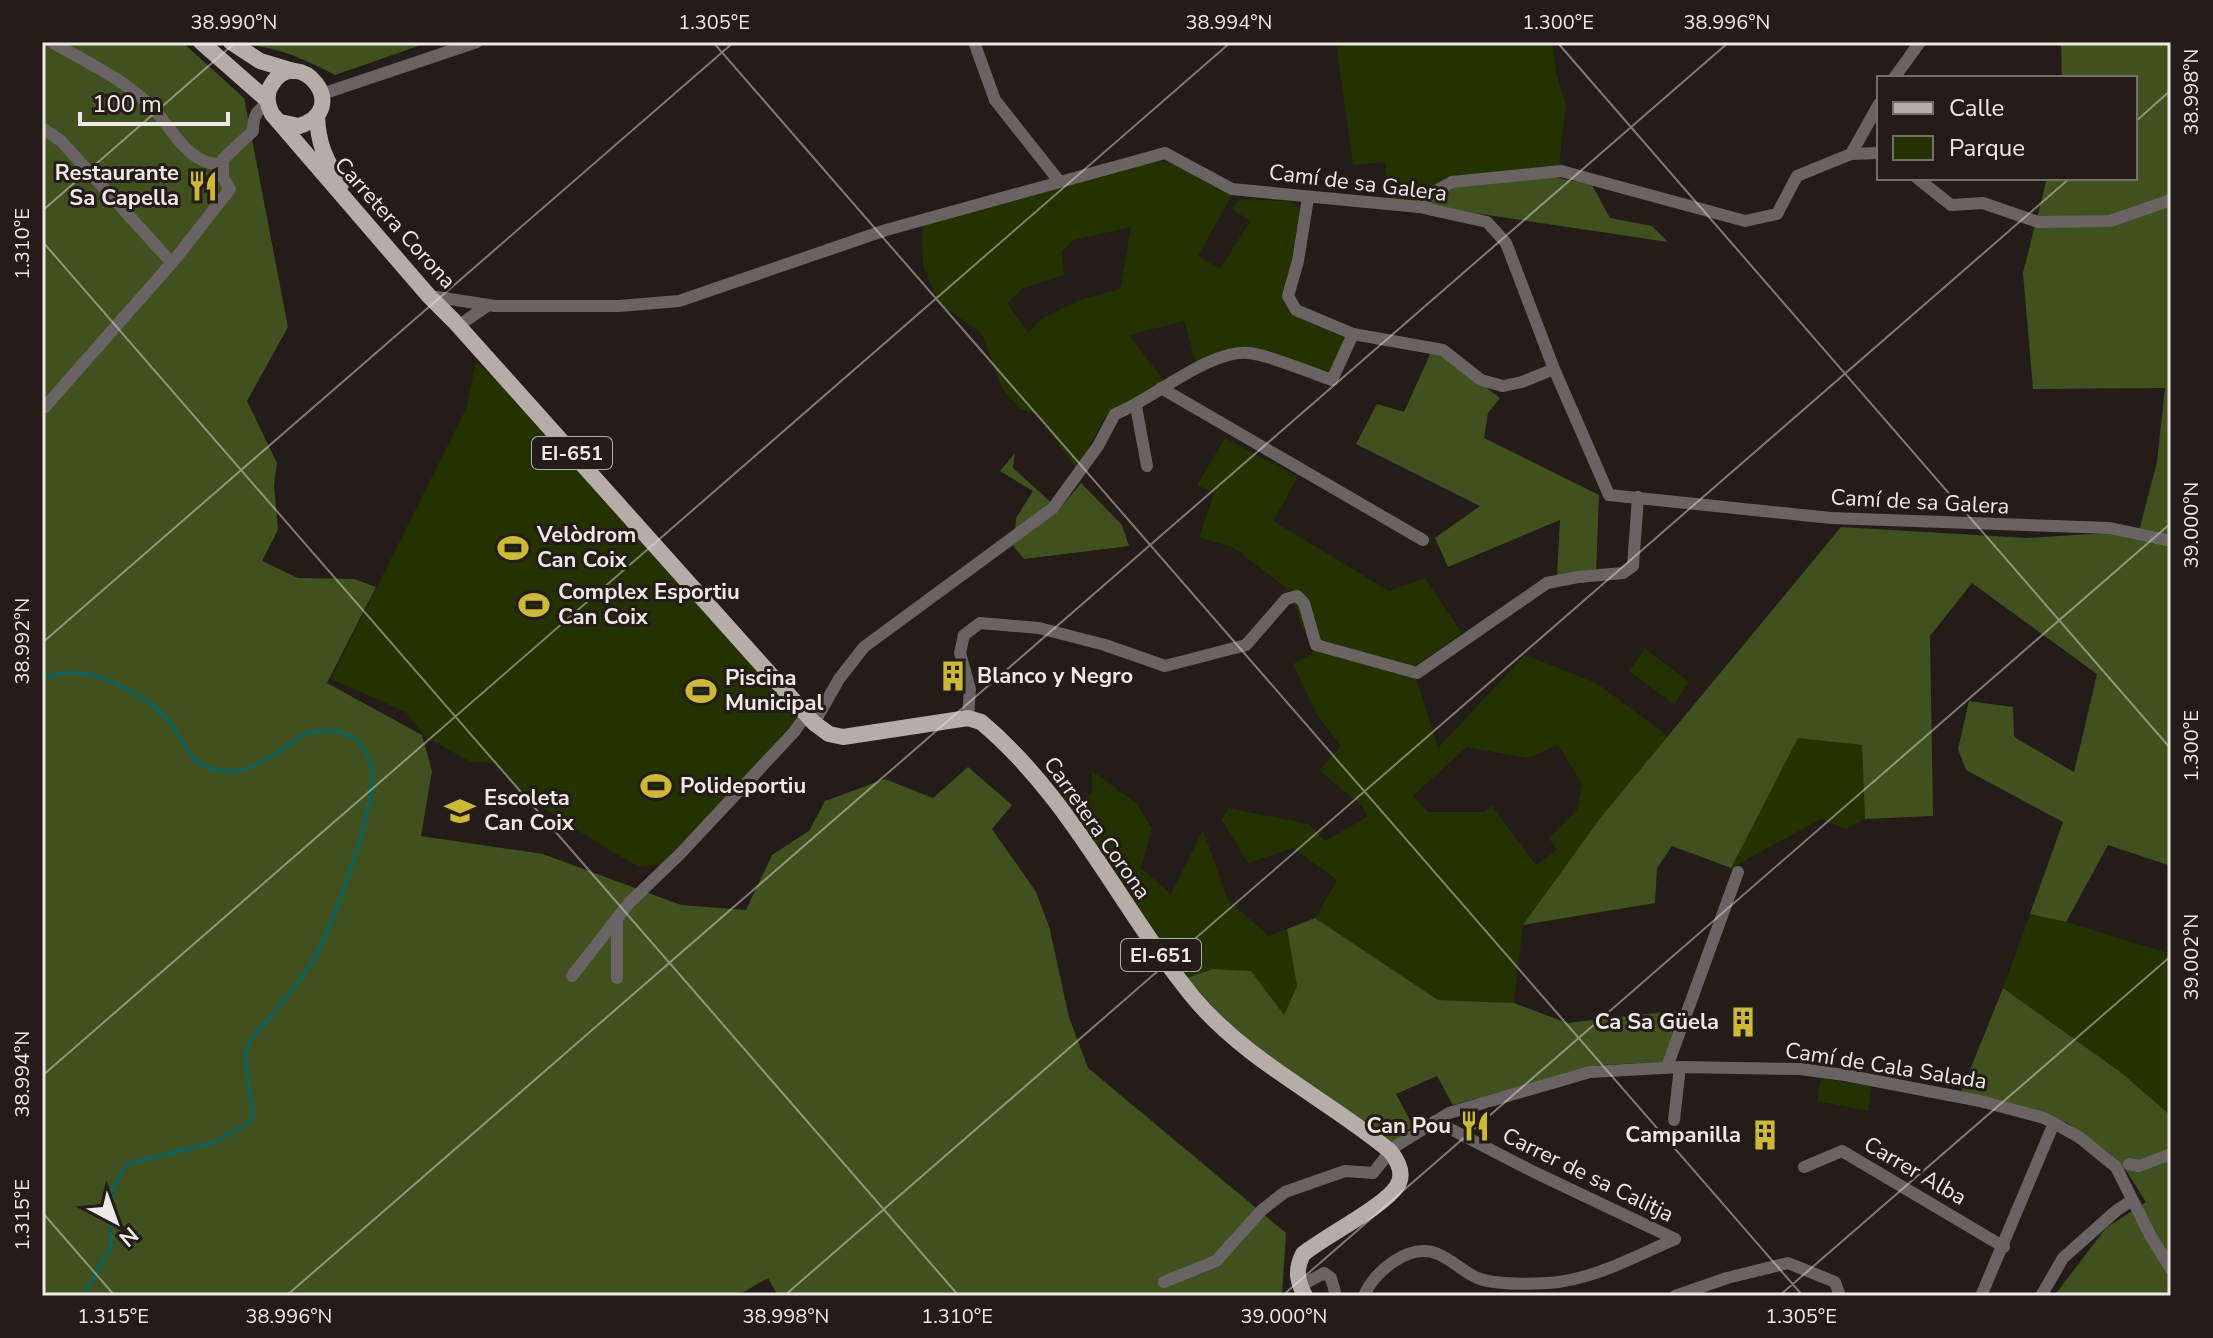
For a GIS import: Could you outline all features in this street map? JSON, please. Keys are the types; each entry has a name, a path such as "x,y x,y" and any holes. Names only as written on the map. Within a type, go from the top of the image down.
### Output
{"main road":[{"name":"EI-651","path":"201,42 267,102 280,122"},
{"path":"231,42 260,61 310,76 322,94"},
{"path":"267,102 272,82 282,74 294,71"},
{"name":"EI-651","path":"317,116 322,105 322,94"},
{"path":"280,122 299,126 317,116"},
{"name":"Carretera Corona","path":"317,116 320,144 334,173 453,320"},
{"name":"Carretera Corona","path":"280,122 325,178 811,719 829,734 843,737 968,718 981,722 1041,782 1142,930 1195,999 1233,1037 1390,1151"},
{"path":"1302,1291 1298,1265 1303,1254 1382,1200 1398,1185 1400,1169 1390,1151"}],"street":[{"path":"52,42 122,83 156,112 166,127 195,156 206,163 222,164"},
{"path":"322,94 477,42"},
{"path":"974,42 995,100 1059,181"},
{"path":"1895,76 1920,42"},
{"path":"42,406 45,407 172,263 230,189 223,178 223,159 253,131 257,112 267,102"},
{"path":"1851,154 1877,108"},
{"path":"42,128 61,141 172,263"},
{"name":"Camí de sa Galera","path":"437,297 487,306 619,306 679,301 886,230 1165,153 1232,189 1419,207 1487,222 1506,243 1554,369 1609,495 1831,518 2110,528 2171,541"},
{"path":"1419,207 1434,192 1452,182 1561,171 1745,221 1777,214 1797,176 1851,154 1877,153"},
{"path":"1920,180 1951,205 1983,203 2038,222 2110,221 2171,200"},
{"path":"1308,198 1298,261 1288,296 1296,310 1353,334 1443,350 1481,380 1503,386 1554,369"},
{"path":"453,320 468,303"},
{"path":"453,320 487,306"},
{"path":"572,976 617,918 657,874 680,854 794,732 811,719 864,647 1053,508 1098,446 1115,414 1136,406 1161,388 1219,358 1248,353 1332,380 1353,334"},
{"path":"1161,388 1423,540"},
{"path":"1136,406 1147,466"},
{"path":"968,718 970,689 960,653 964,635 980,623 1039,628 1105,645 1165,666 1246,645 1286,599 1297,596 1304,603 1316,645 1417,673 1547,583 1623,573 1633,566 1638,497"},
{"path":"1674,1120 1673,1067 1738,872"},
{"path":"617,918 617,978"},
{"name":"Camí de Cala Salada","path":"1164,1282 1216,1261 1262,1210 1285,1192 1345,1171 1373,1173 1390,1151 1435,1121 1463,1107 1590,1072 1673,1067 1785,1069 1845,1075 2033,1113 2123,1165 2131,1201 2171,1269"},
{"name":"Carrer de sa Calitja","path":"1364,1296 1376,1276 1398,1259 1412,1254 1437,1253 1482,1280 1550,1283 1605,1271 1675,1239 1435,1121"},
{"path":"1981,1296 2054,1123"},
{"name":"Carrer Alba","path":"1804,1167 1842,1151 2004,1247"},
{"path":"2123,1165 2171,1154"},
{"path":"2041,1296 2063,1258 2131,1201"},
{"path":"1675,1296 1727,1278 1788,1263 1835,1282 1840,1296"},
{"path":"1302,1291 1324,1273 1331,1278 1336,1296"}],"green space":[{"path":"42,42 182,42 244,98 288,327 247,401 277,463 274,485 278,530 262,561 298,578 354,579 376,587 327,683 422,735 432,771 421,836 543,854 681,905 746,910 772,855 809,831 825,801 885,779 933,798 968,767 1012,805 992,829 1036,892 1049,926 1069,1017 1088,1068 1286,1233 1282,1296 778,1296 768,1278 737,1296 42,1296"},
{"path":"233,42 430,42 335,75 287,53"},
{"path":"1336,42 1553,42 1556,73 1566,104 1559,166 1454,176 1436,185 1417,205 1389,201 1385,162 1353,165"},
{"path":"2061,42 2171,42 2171,866 2108,845 2066,922 2030,914 2063,822 1966,770 1958,749 1969,701 2013,707 2014,737 2074,772 2097,674 1972,583 1930,636 1933,816 1865,819 1862,745 1798,738 1731,868 1672,846 1657,868 1655,903 1523,925 1601,817 1841,527 2026,538 2139,531 2157,462 2165,388 2033,389 2023,273 2046,180 2137,180 2137,76 2062,76"},
{"path":"1153,160 1174,164 1232,195 1198,256 1220,269 1250,221 1232,209 1239,199 1290,201 1302,209 1286,297 1345,335 1347,342 1328,375 1255,349 1197,366 1184,321 1129,335 1165,382 1119,407 1104,419 1077,470 1037,414 1020,409 1002,388 982,334 939,303 923,266 922,226","holes":["1131,227 1120,289 1080,300 1041,319 1028,333 1007,303 1022,289 1064,275 1062,251 1074,240"]},
{"path":"1554,177 1592,185 1610,218 1652,226 1668,242 1428,206 1454,186"},
{"path":"1431,352 1440,353 1500,398 1488,413 1484,438 1599,495 1596,573 1557,577 1560,520 1448,567 1435,538 1480,506 1356,444 1377,404 1404,412"},
{"name":"Complex Esportiu Can Coix","path":"476,362 498,381 796,713 796,722 663,864 639,867 532,801 493,762 471,762 424,736 406,712 331,679 466,409"},
{"path":"1225,438 1298,477 1273,521 1389,591 1425,578 1462,633 1413,668 1438,748 1525,655 1596,683 1668,736 1601,817 1523,925 1514,1003 1438,1000 1315,918 1337,880 1293,848 1248,863 1222,820 1228,808 1309,824 1325,841 1367,817 1362,806 1319,770 1341,746 1317,715 1293,664 1313,653 1288,589 1234,548 1199,537 1214,493 1197,485","holes":["1558,745 1582,784 1577,810 1549,838 1557,850 1536,865 1492,806 1484,812 1428,812 1413,796 1467,747 1528,758"]},
{"path":"1015,453 1013,468 1053,504 1015,533 1016,518 1033,491 1000,471"},
{"path":"1081,483 1122,525 1129,546 1024,559 1012,544 1059,510"},
{"path":"1645,649 1689,682 1674,704 1629,671"},
{"path":"1797,737 1863,745 1865,819 1846,829 1821,819 1731,868"},
{"path":"1092,771 1136,803 1152,828 1141,868 1171,894 1203,830 1228,900 1269,936 1287,929 1297,986 1284,1015 1187,978 1055,790 1065,783 1079,802 1092,793"},
{"path":"2030,914 2171,954 2171,1116 2123,1074 2003,988"},
{"path":"1315,918 1438,1000 1514,1003 1567,1023 1683,1010 1664,1062 1599,1065 1453,1105 1437,1076 1396,1094 1413,1126 1391,1144 1237,1034 1187,978 1213,969 1251,971 1284,1015 1297,986 1287,929"},
{"path":"2003,988 2123,1074 2171,1116 2171,1296 2054,1296 2106,1228 2146,1202 2127,1172 2106,1151 2066,1122 1961,1092"},
{"path":"1821,1078 1872,1087 1868,1111 1817,1101"}],"waterway":[{"path":"42,680 57,674 74,673 109,680 126,688 167,719 198,762 219,771 245,769 269,758 305,734 329,730 343,733 360,744 369,758 372,775 364,826 345,887 324,938 301,978 249,1042 245,1055 253,1117 249,1123 212,1143 127,1164 112,1188 111,1247 83,1296"}],"place":[{"name":"Restaurante Sa Capella","path":"203,186"},
{"name":"Velòdrom Can Coix","path":"513,548"},
{"name":"Complex Esportiu Can Coix","path":"534,605"},
{"name":"Blanco y Negro","path":"953,676"},
{"name":"Piscina Municipal","path":"701,691"},
{"name":"Polideportiu","path":"656,786"},
{"name":"Escoleta Can Coix","path":"460,811"},
{"name":"Ca Sa Güela","path":"1743,1022"},
{"name":"Can Pou","path":"1475,1126"},
{"name":"Campanilla","path":"1765,1135"}]}
